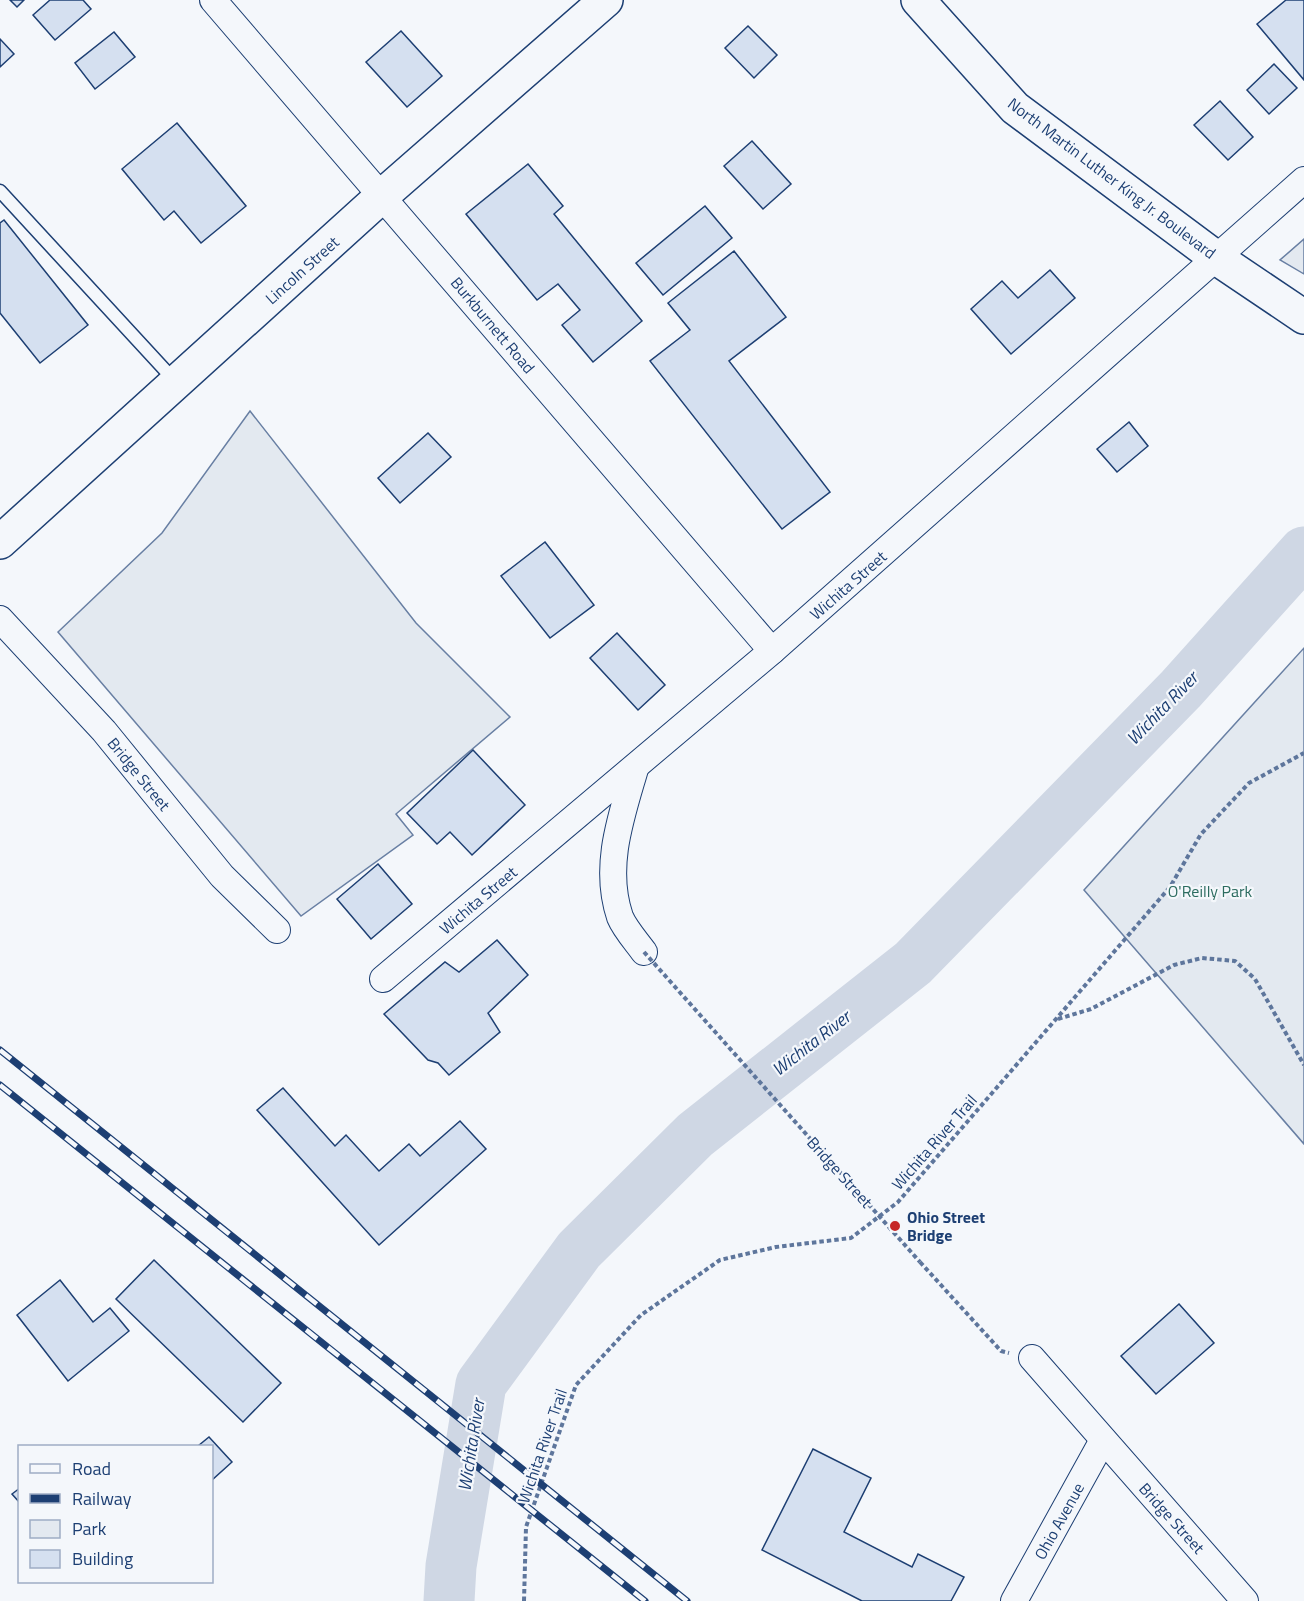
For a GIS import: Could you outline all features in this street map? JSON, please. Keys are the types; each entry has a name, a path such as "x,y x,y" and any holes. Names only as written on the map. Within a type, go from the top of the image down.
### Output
{"main road":[{"name":"Lincoln Street","path":"0,542 383,195 606,0"},
{"name":"North Martin Luther King Jr. Boulevard","path":"918,0 1015,108 1215,257 1301,315"}],"street":[{"name":"Burkburnett Road","path":"213,0 383,195 772,651"},
{"name":"Wichita Street","path":"383,979 635,769 772,651 1034,422 1215,257 1304,180"},
{"name":"Bridge Street","path":"0,619 104,730 222,876 277,930"},
{"path":"635,769 617,832 613,876 621,919 644,952"},
{"name":"Bridge Street","path":"1032,1358 1245,1601"},
{"name":"Ohio Avenue","path":"1014,1601 1103,1440"}],"lane":[{"path":"0,191 177,383"}],"path":[{"name":"Wichita River Trail","path":"524,1601 526,1527 576,1384 641,1315 720,1260 776,1247 851,1238 898,1202 1170,887 1201,834 1249,783 1304,753"},
{"path":"1293,760 1304,758"},
{"name":"Bridge Street","path":"644,952 1001,1351 1032,1358"},
{"path":"1057,1019 1091,1009 1174,965 1202,958 1235,961 1255,979 1304,1065"}],"green space":[{"path":"1304,239 1304,274 1280,260"},
{"path":"250,411 416,623 510,717 396,814 413,835 301,916 58,632 162,533"},
{"name":"O'Reilly Park","path":"1304,648 1304,1144 1084,890"}],"building":[{"path":"10,0 24,0 17,7"},
{"path":"50,0 83,0 91,9 55,40 33,15"},
{"path":"1286,0 1304,0 1304,80 1257,24"},
{"path":"748,26 777,55 754,78 725,48"},
{"path":"401,31 442,76 407,107 366,62"},
{"path":"114,32 135,57 95,89 75,63"},
{"path":"0,39 14,54 0,67"},
{"path":"1274,64 1297,88 1269,114 1247,90"},
{"path":"1220,101 1253,137 1228,160 1194,125"},
{"path":"177,123 246,206 201,243 174,211 164,220 122,169"},
{"path":"752,141 791,184 763,209 724,166"},
{"path":"528,164 563,206 554,214 642,321 593,362 562,325 580,310 558,284 537,300 466,214"},
{"path":"705,206 732,238 663,295 636,263"},
{"path":"4,220 88,325 40,363 0,313 0,223"},
{"path":"734,251 786,317 729,361 830,492 782,529 650,361 690,330 668,303"},
{"path":"1050,270 1075,298 1011,354 971,309 1002,281 1018,298"},
{"path":"1129,422 1148,446 1117,472 1097,449"},
{"path":"428,433 451,457 400,503 378,478"},
{"path":"545,542 594,605 550,638 501,576"},
{"path":"617,633 665,685 638,710 590,658"},
{"path":"473,750 525,805 472,855 450,832 437,844 407,813"},
{"path":"378,864 412,904 371,939 337,899"},
{"path":"497,940 528,975 488,1013 500,1032 449,1075 438,1063 428,1060 384,1014 445,962 459,972"},
{"path":"283,1088 335,1146 346,1135 379,1171 409,1144 420,1156 460,1121 486,1149 379,1245 257,1110"},
{"path":"154,1260 281,1383 243,1422 116,1299"},
{"path":"60,1280 93,1322 110,1308 129,1331 68,1381 17,1315"},
{"path":"1179,1304 1214,1343 1156,1394 1121,1356"},
{"path":"209,1437 232,1462 213,1479 213,1445 199,1445"},
{"path":"813,1449 871,1478 844,1532 912,1567 918,1554 964,1577 951,1601 862,1601 762,1550"},
{"path":"18,1490 18,1501 12,1494"}],"waterway":[{"name":"Wichita River","path":"449,1601 451,1566 481,1384 579,1250 695,1135 913,963 1181,689 1304,552"}],"railway":[{"path":"0,1050 687,1601"},
{"path":"0,1085 645,1601"}],"place":[{"name":"Ohio Street Bridge","path":"895,1226"}]}
